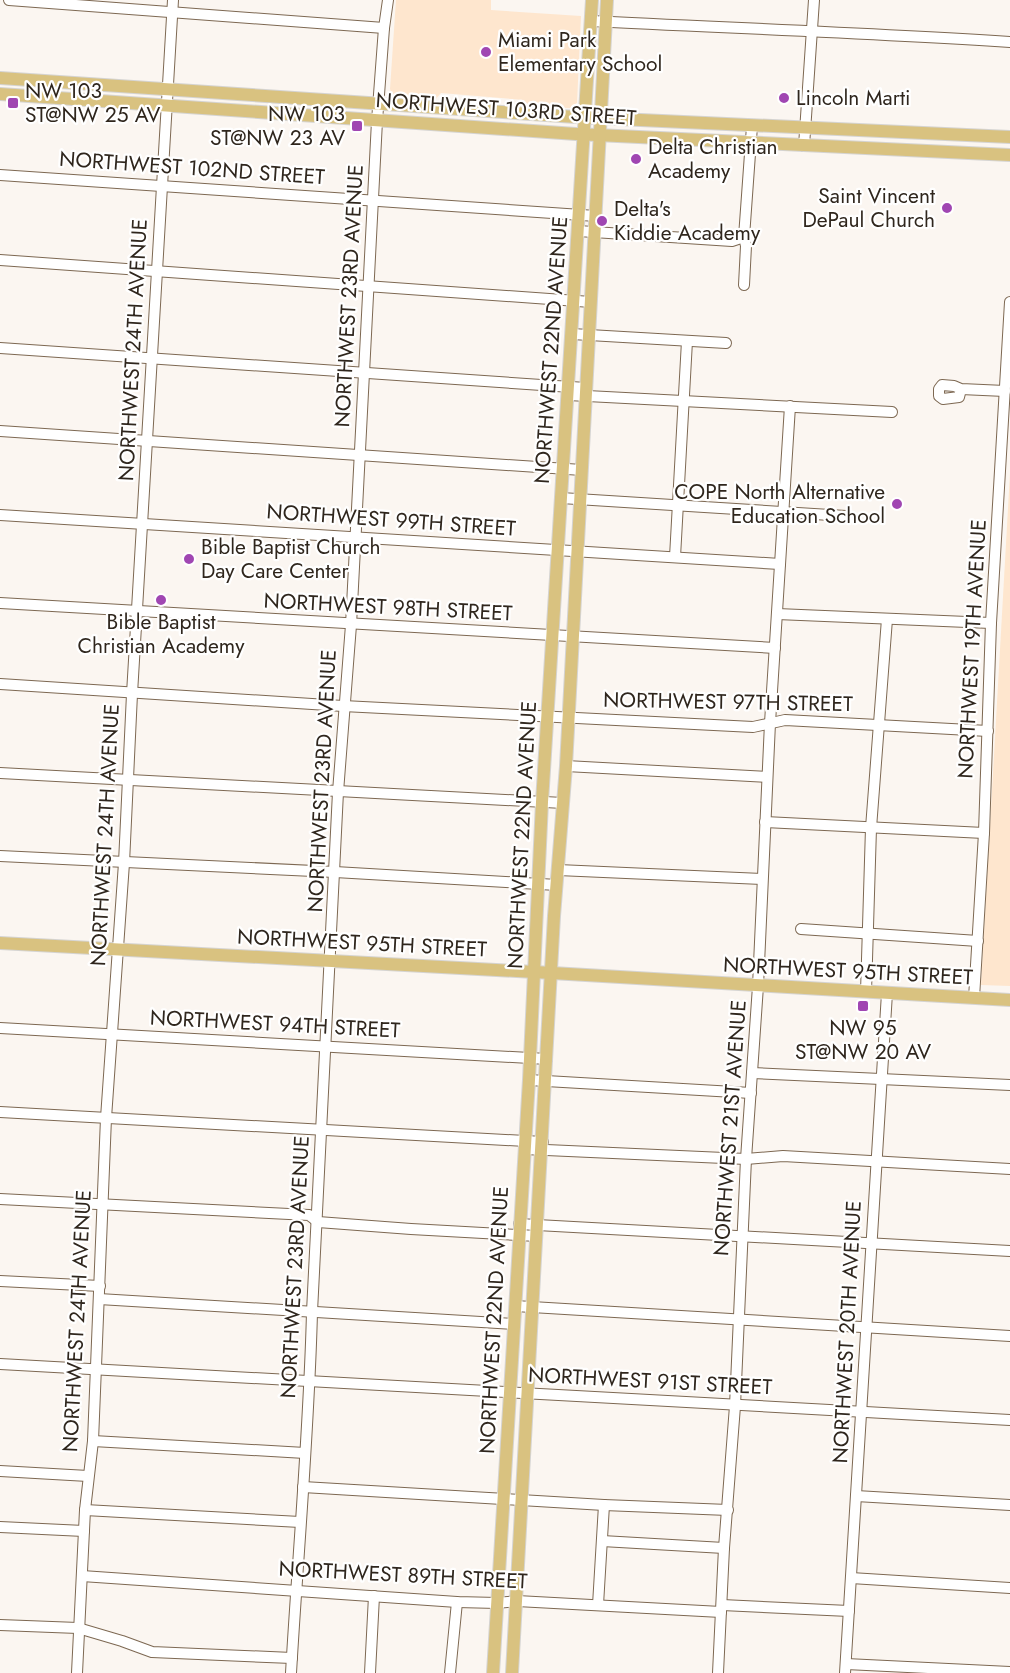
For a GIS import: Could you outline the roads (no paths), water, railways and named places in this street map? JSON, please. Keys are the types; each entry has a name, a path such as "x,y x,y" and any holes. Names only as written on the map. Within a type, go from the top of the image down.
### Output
{"main road":[{"name":"NORTHWEST 22ND AVENUE","path":"493,1673 518,1229 529,1080 542,802 592,0"},
{"name":"NORTHWEST 22ND AVENUE","path":"513,1673 557,885 566,766 607,0"},
{"name":"NORTHWEST 103RD STREET","path":"0,78 600,118 1010,137"},
{"name":"NORTHWEST 103RD STREET","path":"0,94 583,134 1010,155"},
{"path":"929,151 941,139 958,135"},
{"name":"NORTHWEST 95TH STREET","path":"0,943 1010,1000"}],"street":[{"path":"9,0 173,6 384,28"},
{"name":"NORTHWEST 23RD AVENUE","path":"291,1673 310,1382 338,792 351,625 378,104 388,0"},
{"path":"804,146 814,0"},
{"name":"NORTHWEST 24TH AVENUE","path":"77,1673 85,1510 93,1441 106,1118 119,950 173,6"},
{"path":"590,21 1010,42"},
{"path":"744,285 746,246 744,237 753,126"},
{"name":"NORTHWEST 102ND STREET","path":"0,175 596,216"},
{"path":"578,231 732,241 744,237"},
{"path":"0,260 591,302"},
{"name":"NORTHWEST 19TH AVENUE","path":"974,998 984,833 991,623 1010,302"},
{"path":"572,334 726,343"},
{"path":"675,557 687,341"},
{"path":"0,348 364,372 684,401 892,412"},
{"path":"962,389 1005,391"},
{"name":"NORTHWEST 21ST AVENUE","path":"718,1673 724,1548 735,1406 746,1159 758,986 770,723 790,406"},
{"path":"0,430 582,470"},
{"path":"561,498 846,516"},
{"name":"NORTHWEST 99TH STREET","path":"0,515 780,564"},
{"name":"NORTHWEST 98TH STREET","path":"0,603 775,648"},
{"path":"777,614 991,623"},
{"path":"866,992 871,828 887,619"},
{"name":"NORTHWEST 97TH STREET","path":"0,684 343,706 753,727 785,720 988,731"},
{"path":"566,766 767,777"},
{"path":"0,773 563,803"},
{"path":"765,822 984,833"},
{"path":"0,856 557,885"},
{"path":"558,870 762,879"},
{"path":"801,929 978,941"},
{"name":"NORTHWEST 20TH AVENUE","path":"846,1668 887,993"},
{"name":"NORTHWEST 94TH STREET","path":"0,1028 547,1059"},
{"path":"752,1073 1010,1085"},
{"path":"529,1080 751,1093"},
{"path":"0,1112 321,1128 524,1145 746,1159 783,1156 1010,1169"},
{"path":"0,1198 309,1215 318,1222 411,1229 518,1229 742,1236 1010,1251"},
{"path":"0,1281 100,1286"},
{"path":"99,1299 514,1324"},
{"path":"514,1306 1010,1336"},
{"name":"NORTHWEST 91ST STREET","path":"0,1364 735,1406 1010,1419"},
{"path":"93,1441 305,1453"},
{"path":"0,1471 88,1476"},
{"path":"303,1487 728,1510"},
{"path":"856,1496 1010,1505"},
{"path":"598,1605 604,1505"},
{"path":"85,1510 300,1522"},
{"path":"0,1527 84,1531"},
{"path":"602,1541 724,1548"},
{"name":"NORTHWEST 89TH STREET","path":"82,1576 296,1589 457,1602 516,1601 721,1609 849,1611"},
{"path":"851,1578 1010,1588"},
{"path":"370,1673 374,1596"},
{"path":"450,1673 457,1602"},
{"path":"0,1624 78,1628 152,1652 292,1658"},
{"path":"846,1668 1010,1672"}],"place":[{"name":"Miami Park Elementary School","path":"486,52"},
{"name":"Lincoln Marti","path":"784,98"},
{"name":"NW 103 ST@NW 25 AV","path":"13,103"},
{"name":"NW 103 ST@NW 23 AV","path":"357,126"},
{"name":"Delta Christian Academy","path":"636,159"},
{"name":"Saint Vincent DePaul Church","path":"947,208"},
{"name":"Delta's Kiddie Academy","path":"602,221"},
{"name":"COPE North Alternative Education School","path":"897,504"},
{"name":"Bible Baptist Church Day Care Center","path":"189,559"},
{"name":"Bible Baptist Christian Academy","path":"161,600"},
{"name":"NW 95 ST@NW 20 AV","path":"863,1006"}]}
